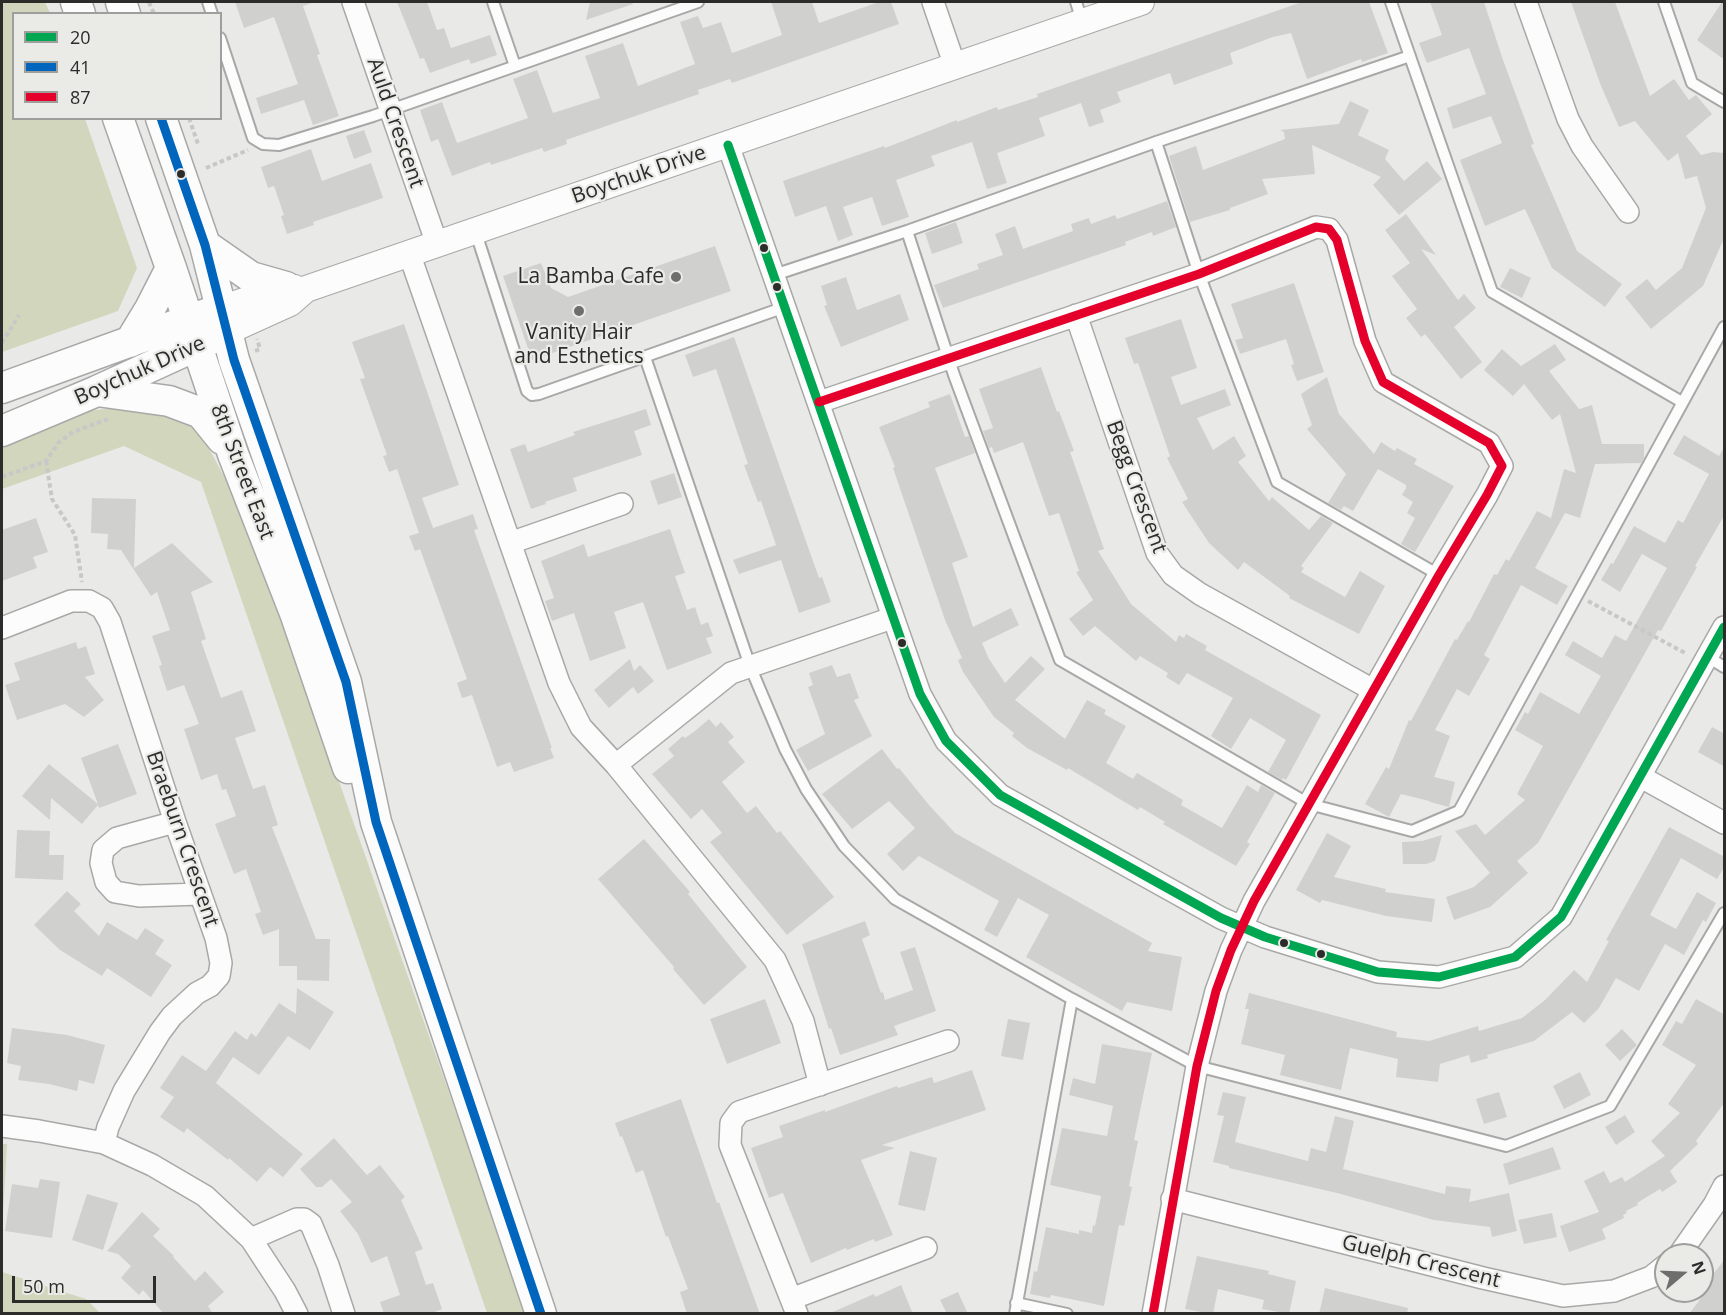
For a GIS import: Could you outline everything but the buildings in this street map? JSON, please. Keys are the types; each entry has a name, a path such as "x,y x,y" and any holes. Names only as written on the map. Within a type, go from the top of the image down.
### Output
{"main road":[{"name":"8th Street East","path":"119,120 233,454 295,613 354,784 376,822"},
{"name":"8th Street East","path":"162,120 205,245 223,320 346,682 376,822 541,1314"},
{"path":"205,245 251,277 296,288"},
{"path":"130,342 171,268"},
{"name":"Boychuk Drive","path":"2,431 97,391 192,333 223,320"},
{"name":"Boychuk Drive","path":"2,388 130,342 192,333"},
{"path":"97,391 169,401 201,413 233,454"}],"street":[{"name":"Auld Crescent","path":"353,2 437,244"},
{"path":"933,2 955,66"},
{"name":"Boychuk Drive","path":"223,320 290,303 296,288 437,244 955,66 1079,12 1141,2"},
{"path":"1527,2 1568,119 1582,146 1628,212"},
{"path":"728,145 892,618 920,694 946,741 1000,795 1221,918 1378,972 1440,978 1515,957 1561,917 1641,777 1716,662 1725,627"},
{"path":"819,402 1199,274 1316,227 1329,229 1337,240 1365,341 1383,382 1489,443 1502,466 1373,690 1254,901 1242,927 1216,991 1197,1066 1153,1314"},
{"path":"410,253 559,683 581,727 616,765 775,960 802,1021 820,1085"},
{"name":"Begg Crescent","path":"1076,315 1157,553 1173,575 1200,594 1373,690"},
{"path":"510,543 622,504"},
{"name":"Braeburn Crescent","path":"2,628 71,601 89,601 102,608 110,622 175,822 216,938 221,963 219,976 172,1016 160,1032 124,1092 108,1127 104,1143"},
{"path":"616,765 731,673 892,618"},
{"path":"1641,777 1725,823"},
{"path":"175,822 117,838 103,850 101,863 106,882 115,892 139,896 200,894"},
{"path":"926,1248 794,1306 730,1145 731,1123 739,1112 948,1041"},
{"path":"2,1126 104,1143 152,1165 205,1196 250,1239 285,1291 297,1314"},
{"path":"1687,1243 1725,1186"},
{"name":"Guelph Crescent","path":"1172,1199 1563,1296 1614,1291 1654,1275"},
{"path":"250,1239 297,1219 304,1219 311,1224 328,1265 344,1314"}],"lane":[{"path":"493,2 515,66"},
{"path":"222,44 253,138 263,144 279,146 698,2"},
{"path":"1391,2 1492,292 1682,402"},
{"path":"1664,2 1692,83 1725,102"},
{"path":"774,275 1410,56"},
{"path":"1156,142 1199,274 1278,482 1439,575"},
{"path":"475,230 527,391 532,394 539,394 785,308"},
{"path":"907,231 948,359 1060,660 1309,804 1412,831 1459,811 1725,327"},
{"path":"645,357 750,666 785,749 801,779 844,846 896,899 1071,999 1197,1066 1506,1146 1610,1106 1725,913"},
{"path":"1067,1314 1016,1308 1071,999"}],"path":[{"path":"206,168 263,144"},
{"path":"2,343 19,315"},
{"path":"46,461 52,499 75,535 80,575"},
{"path":"1578,596 1686,654"}],"green space":[{"path":"2,2 45,2 50,12 12,12 12,120 85,120 137,268 118,311 2,352"},
{"path":"120,407 172,413 194,429 207,445 244,513 527,1313 487,1313 201,482 124,446 2,489 2,444 81,412"},
{"path":"2,1144 7,1144 2,1232"},
{"path":"2,1272 86,1299 100,1313 2,1313"}],"transit line":[{"name":"41","path":"162,120 205,245 234,360 346,682 376,822 541,1314"},
{"name":"20","path":"728,145 920,694 946,741 1000,795 1221,918 1265,937 1378,972 1439,977 1515,957 1561,917 1724,627"},
{"name":"87","path":"819,402 1199,274 1316,227 1329,229 1337,240 1365,341 1383,382 1489,443 1502,466 1254,901 1231,950 1216,991 1197,1066 1153,1314"}],"place":[{"name":"La Bamba Cafe","path":"676,277"},
{"name":"Vanity Hair and Esthetics","path":"579,311"}]}
